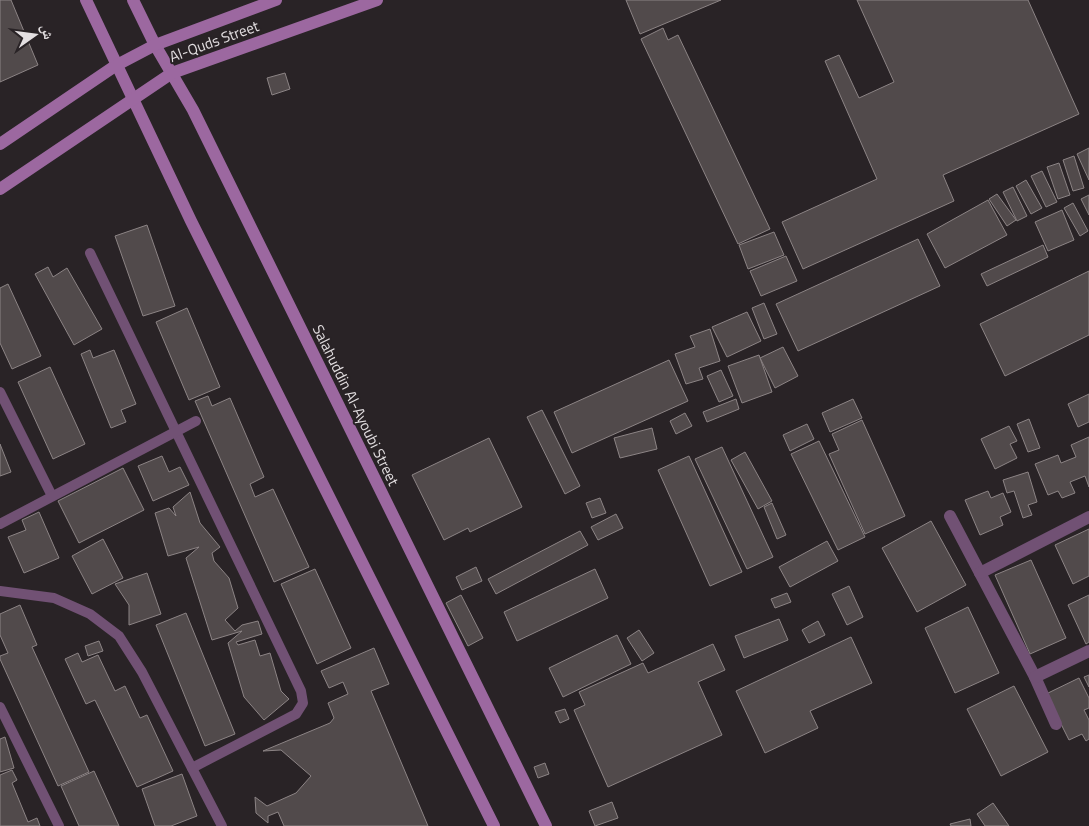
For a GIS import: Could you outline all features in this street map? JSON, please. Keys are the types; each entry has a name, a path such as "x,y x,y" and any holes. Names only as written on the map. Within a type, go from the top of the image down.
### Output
{"street":[{"path":"86,0 116,66 494,826"},
{"name":"Salahuddin Al-Ayoubi Street","path":"133,0 193,110 546,826"},
{"name":"Al-Quds Street","path":"0,144 116,66 156,45 276,0"},
{"name":"Al-Quds Street","path":"0,189 132,98 172,73 377,0"},
{"path":"950,516 1035,678 1056,724"},
{"path":"980,573 1089,517"},
{"path":"1035,678 1089,651"}],"lane":[{"path":"90,253 301,692 303,703 296,714 192,768"},
{"path":"0,392 52,496"},
{"path":"0,524 196,421"},
{"path":"0,591 54,598 90,614 119,636 142,672 222,826"},
{"path":"0,707 59,826"}],"building":[{"path":"0,0 11,0 38,65 0,82"},
{"path":"626,0 721,0 640,34"},
{"path":"857,0 1028,0 1079,114 943,175 954,201 803,269 782,222 877,179 825,61 839,55 859,98 894,82"},
{"path":"663,28 668,40 678,35 770,229 738,244 641,39"},
{"path":"285,73 290,89 272,95 267,78"},
{"path":"1089,148 1089,180 1077,154"},
{"path":"1074,156 1084,188 1073,191 1063,160"},
{"path":"1059,163 1070,195 1058,199 1047,167"},
{"path":"1042,171 1057,202 1046,207 1031,176"},
{"path":"1026,180 1042,208 1031,214 1016,186"},
{"path":"1013,187 1027,216 1017,221 1003,192"},
{"path":"997,194 1016,220 1007,226 989,199"},
{"path":"1089,195 1089,215 1081,199"},
{"path":"988,200 1007,235 945,268 927,234"},
{"path":"1073,203 1088,231 1080,236 1064,208"},
{"path":"1062,210 1074,240 1048,251 1035,222"},
{"path":"147,225 175,306 143,316 115,236"},
{"path":"774,232 784,255 748,269 739,245"},
{"path":"918,239 940,286 798,351 776,304"},
{"path":"1043,245 1048,257 987,286 981,274"},
{"path":"786,256 797,281 761,296 750,271"},
{"path":"48,267 53,277 67,268 102,329 74,345 35,274"},
{"path":"1089,271 1089,335 1005,376 980,324"},
{"path":"8,284 41,356 12,369 0,343 0,288"},
{"path":"764,303 777,334 764,339 752,308"},
{"path":"187,308 220,387 189,400 156,322"},
{"path":"747,312 761,341 727,357 712,327"},
{"path":"710,329 720,361 699,368 703,379 686,384 675,354 695,347 690,336"},
{"path":"783,347 798,376 775,388 760,358"},
{"path":"90,350 93,358 114,350 136,404 121,410 126,422 111,428 81,354"},
{"path":"759,355 772,392 742,403 728,366"},
{"path":"669,360 688,401 572,453 554,412"},
{"path":"50,367 85,444 53,459 18,382"},
{"path":"721,370 733,396 719,402 707,376"},
{"path":"1089,394 1089,422 1078,427 1068,404"},
{"path":"208,396 212,406 230,398 264,477 250,484 255,497 273,489 309,567 274,582 195,401"},
{"path":"736,399 739,409 707,422 703,412"},
{"path":"853,399 862,418 830,432 822,413"},
{"path":"542,410 580,486 565,494 527,417"},
{"path":"685,413 692,426 676,434 670,421"},
{"path":"1029,419 1040,448 1028,452 1017,424"},
{"path":"862,420 905,516 865,534 829,454 839,450 832,434"},
{"path":"807,424 814,439 790,451 783,435"},
{"path":"1009,426 1017,441 1010,444 1017,458 995,469 981,439"},
{"path":"652,428 657,449 620,458 614,438"},
{"path":"1089,437 1089,487 1085,476 1070,482 1075,493 1062,498 1058,491 1048,495 1035,464 1058,455 1061,463 1076,457 1071,445"},
{"path":"489,438 522,507 470,532 468,528 444,540 412,475"},
{"path":"819,441 865,537 838,550 791,454"},
{"path":"0,444 11,472 0,476"},
{"path":"722,447 773,557 747,569 695,459"},
{"path":"745,452 772,501 758,509 731,460"},
{"path":"162,456 169,472 180,467 189,485 153,501 138,466"},
{"path":"689,456 742,572 710,586 658,470"},
{"path":"123,468 144,510 79,543 58,501"},
{"path":"1028,472 1037,502 1028,505 1032,515 1023,518 1014,491 1007,493 1003,480"},
{"path":"988,491 991,498 1003,493 1011,512 1000,517 1003,525 980,535 965,500"},
{"path":"190,492 200,523 220,547 212,553 214,561 229,578 238,608 225,620 235,631 242,625 258,621 262,634 236,642 238,645 255,640 260,656 270,653 281,691 289,699 264,720 244,697 228,643 242,631 212,640 186,558 199,547 168,556 155,513 169,508 176,516 173,507"},
{"path":"600,498 606,513 592,518 586,503"},
{"path":"772,503 786,535 777,539 764,507"},
{"path":"39,512 59,558 24,573 8,537 26,530 22,520"},
{"path":"616,514 623,528 598,540 591,527"},
{"path":"931,521 966,585 917,612 882,548"},
{"path":"1089,529 1089,576 1073,584 1055,545"},
{"path":"580,531 588,545 496,594 488,579"},
{"path":"103,539 123,578 92,594 72,556"},
{"path":"827,541 838,561 790,587 779,567"},
{"path":"1031,560 1066,638 1030,654 995,575"},
{"path":"476,567 482,581 462,590 456,577"},
{"path":"315,569 351,648 317,664 281,584"},
{"path":"595,569 608,598 517,641 504,612"},
{"path":"147,573 161,614 129,625 129,605 115,584"},
{"path":"849,586 863,617 847,625 832,594"},
{"path":"787,593 791,602 775,608 771,599"},
{"path":"461,595 483,638 468,646 446,603"},
{"path":"1089,595 1089,642 1086,644 1068,605"},
{"path":"20,605 37,645 32,647 89,772 58,786 0,659 0,656 8,653 0,635 0,614"},
{"path":"968,607 999,673 955,693 925,628"},
{"path":"186,613 235,734 205,746 156,625"},
{"path":"779,619 788,640 744,658 735,636"},
{"path":"818,621 825,635 809,643 802,630"},
{"path":"639,630 654,653 642,661 627,638"},
{"path":"617,635 631,664 563,697 549,668"},
{"path":"851,637 872,683 810,711 818,728 765,753 736,691"},
{"path":"99,641 103,651 88,656 85,646"},
{"path":"713,644 725,670 698,682 722,735 608,787 574,710 585,705 579,692 643,663 648,673"},
{"path":"374,648 389,684 371,691 428,826 284,826 278,812 268,816 268,823 256,813 255,797 267,806 296,793 311,776 281,750 263,751 330,723 334,718 328,703 348,694 343,682 329,688 321,671"},
{"path":"78,653 82,662 98,655 115,691 125,686 140,718 147,715 173,771 137,787 95,700 86,704 65,659"},
{"path":"1089,675 1089,687 1084,677"},
{"path":"1079,678 1089,698 1089,708 1084,710 1089,720 1089,739 1086,741 1082,734 1069,740 1046,694"},
{"path":"1014,686 1048,752 1001,776 967,709"},
{"path":"565,709 569,719 560,723 555,712"},
{"path":"5,737 14,768 0,772 0,739"},
{"path":"545,763 549,774 538,778 534,767"},
{"path":"12,770 17,780 12,783 28,822 37,818 40,826 0,826 0,775"},
{"path":"94,771 119,826 79,826 61,786"},
{"path":"182,774 197,816 171,826 155,826 142,789"},
{"path":"612,802 618,818 595,826 589,811"},
{"path":"993,803 1009,826 985,826 977,814"},
{"path":"970,819 971,826 951,826 950,824"}]}
